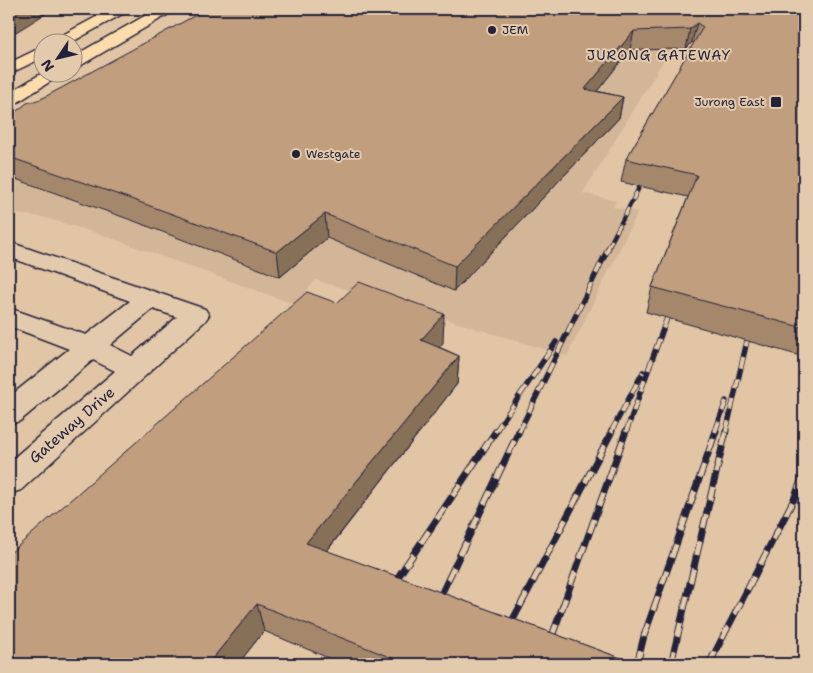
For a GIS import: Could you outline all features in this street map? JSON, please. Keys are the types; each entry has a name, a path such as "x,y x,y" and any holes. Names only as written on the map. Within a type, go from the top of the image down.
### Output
{"main road":[{"path":"79,32 121,9"},
{"path":"82,58 167,9"},
{"path":"9,69 32,57"},
{"path":"9,100 40,82"}],"street":[{"name":"Gateway Drive","path":"9,249 196,315 9,481"},
{"path":"9,413 149,299"},
{"path":"9,316 90,347 136,369"}],"shaded area":[{"path":"202,9 695,9 583,193 616,201 613,207 638,212 567,356 316,280 294,304 100,234 42,217 9,213 9,132"}],"building":[{"path":"207,9 804,9 804,328 652,287 697,175 626,159 703,27 697,23 690,29 634,31 585,89 623,97 455,266 325,214 277,252 9,157 9,117 27,103 41,99 72,82 82,82 82,77"},
{"path":"359,282 444,314 421,340 459,356 306,543 637,664 407,664 257,604 208,664 9,664 9,554 307,292 337,303"}],"railway":[{"path":"608,248 646,174"},
{"path":"519,432 609,247"},
{"path":"626,432 672,304"},
{"path":"726,432 750,328"},
{"path":"495,432 556,342"},
{"path":"611,432 643,372"},
{"path":"715,432 726,401"},
{"path":"390,589 496,431"},
{"path":"436,605 519,431"},
{"path":"507,631 612,431"},
{"path":"542,664 626,431"},
{"path":"637,664 644,636 716,431"},
{"path":"671,664 726,431"},
{"path":"709,664 795,497 804,472"}],"place":[{"name":"JEM","path":"492,30"},
{"name":"Jurong East","path":"776,102"},
{"name":"Westgate","path":"296,154"}],"district":[{"name":"JURONG GATEWAY","path":"659,55"}]}
